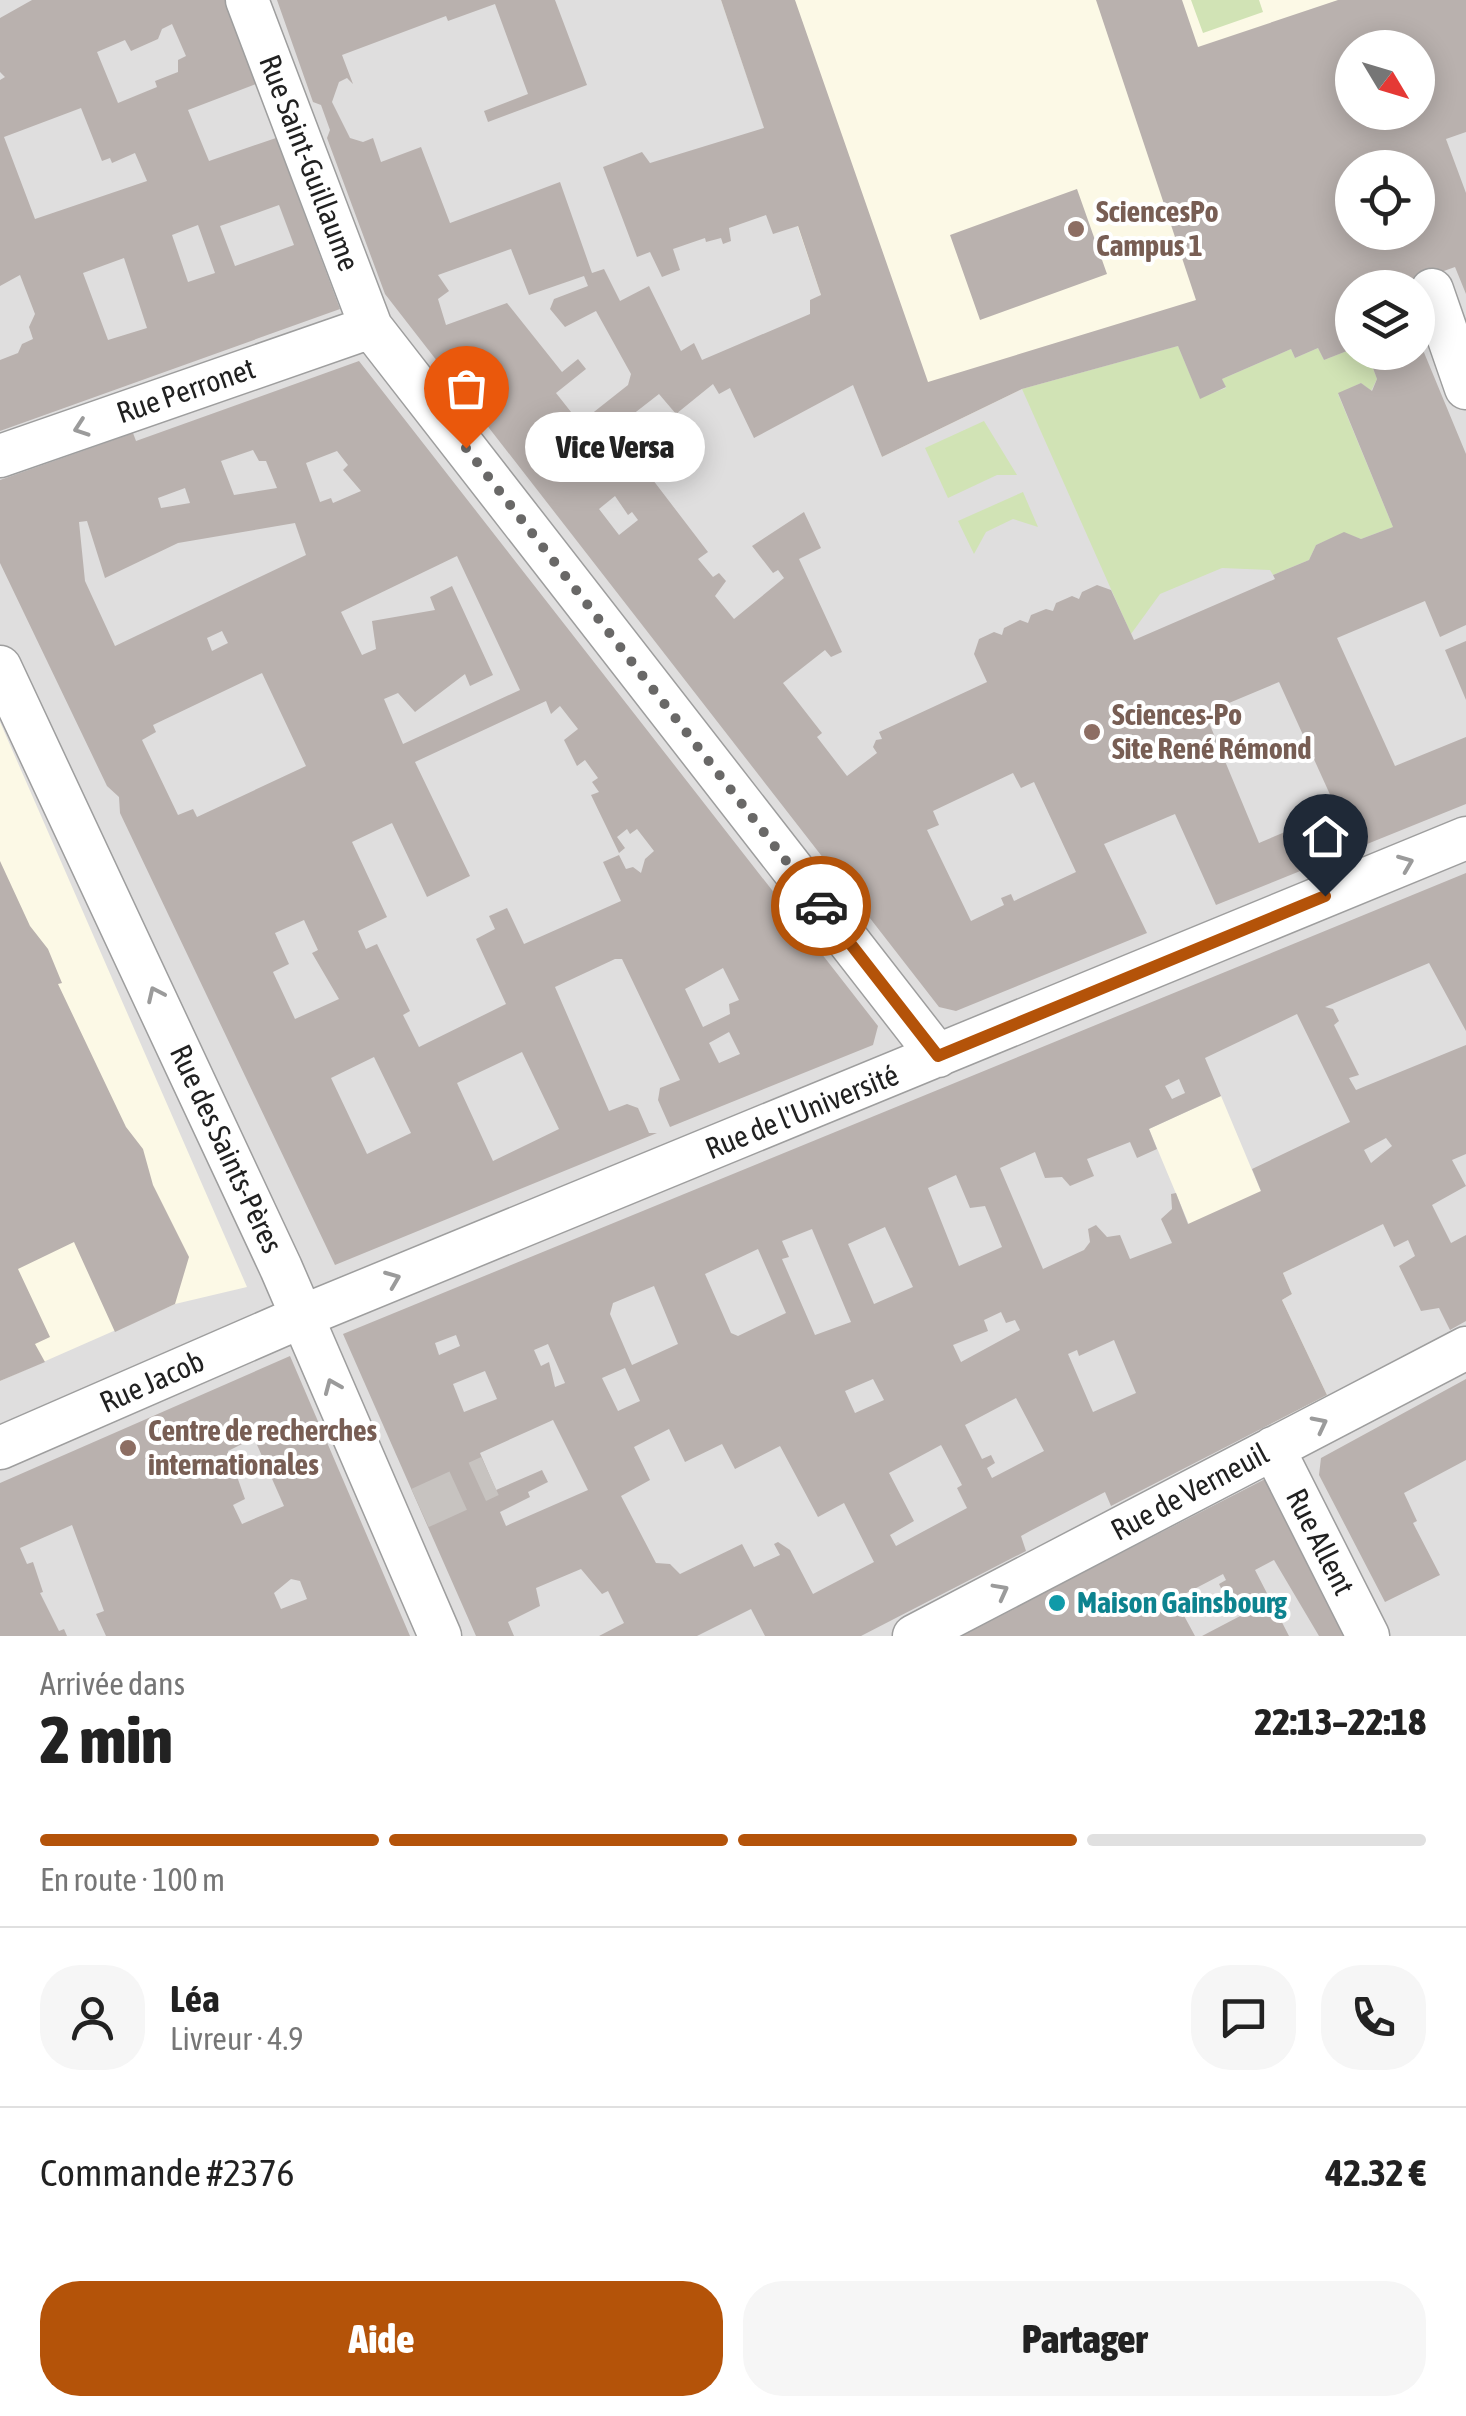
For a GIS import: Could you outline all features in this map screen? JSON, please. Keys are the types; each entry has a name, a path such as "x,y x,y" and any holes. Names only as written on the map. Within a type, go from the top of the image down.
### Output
{"street":[{"name":"Rue Saint-Guillaume","path":"247,0 372,326 938,1056"},
{"path":"1435,299 1466,388"},
{"name":"Rue Perronet","path":"0,456 372,326"},
{"name":"Rue des Saints-Pères","path":"0,666 303,1316 405,1515 440,1636"},
{"name":"Rue de l'Université","path":"303,1316 1466,838"},
{"name":"Rue Jacob","path":"0,1448 303,1316"},
{"name":"Rue de Verneuil","path":"914,1636 1466,1348"},
{"name":"Rue Allent","path":"1272,1448 1368,1636"}],"shaded area":[{"path":"0,0 1466,0 1466,1636 0,1636"},
{"name":"SciencesPo Campus 1","path":"721,0 1420,0 1422,30 1335,30 1335,130 1435,130 1435,107 1466,198 1435,222 1435,150 1335,150 1335,250 1400,250 1375,270 1335,270 1335,302 1022,389 882,457 821,295"},
{"path":"0,722 247,1287 175,1304 0,1381"},
{"path":"1221,1096 1293,1268 1283,1273 1292,1294 1282,1300 1327,1395 1272,1423 1149,1129"}],"green space":[{"path":"1191,0 1259,0 1263,12 1203,33"},
{"path":"1178,346 1200,398 1226,388 1222,379 1291,349 1295,358 1318,348 1324,360 1335,356 1335,370 1374,370 1377,379 1371,391 1361,383 1338,394 1393,527 1361,539 1344,533 1316,545 1309,560 1273,575 1270,570 1222,568 1160,594 1131,634 1022,389"},
{"path":"984,421 1017,475 997,475 948,498 925,448"},
{"path":"1023,492 1038,527 1013,519 986,532 974,554 958,521"}],"building":[{"path":"32,0 225,0 256,84 188,110 209,161 276,138 340,309 0,431 0,360 18,353 22,344 33,339 29,327 35,314 20,275 0,286 0,80 5,77 0,72 0,18","holes":["172,24 186,56 178,60 178,72 155,81 157,87 118,103 97,52 125,40 131,51 158,39 162,29","81,108 102,161 110,158 112,163 135,153 147,181 35,219 4,137","279,205 294,245 235,266 220,226","198,225 215,273 188,282 172,235","124,258 147,328 108,340 83,273"]},
{"path":"277,0 555,0 587,85 488,122 484,111 528,94 495,4 448,21 446,16 342,55 353,84 347,78 339,82 332,102 350,138 363,142 373,138 381,162 421,147 450,223 560,182 592,273 604,269 620,301 649,286 681,351 694,343 702,360 810,314 810,300 821,295 798,226 773,234 766,215 729,228 731,241 723,244 721,238 706,242 705,238 673,249 680,270 662,277 650,252 637,257 603,167 642,152 650,163 764,128 721,0 795,0 928,382 1196,300 1096,0 1182,0 1198,47 1338,0 1466,0 1466,132 1446,139 1466,193 1466,294 1455,267 1435,274 1435,270 1335,270 1335,356 1324,360 1318,348 1295,358 1291,349 1222,379 1226,387 1200,399 1178,346 1022,389 882,457 853,385 754,438 730,388 719,394 713,384 676,414 659,394 614,429 708,552 698,559 713,577 719,573 726,581 715,596 734,619 784,578 778,570 773,573 752,546 804,512 821,548 799,559 842,652 831,657 825,650 783,683 822,733 817,737 847,776 877,753 873,747 876,740 882,739 879,732 987,682 974,654 979,639 994,632 1002,635 1004,628 1020,620 1028,623 1031,615 1046,609 1053,611 1056,603 1072,596 1079,599 1082,592 1097,585 1111,590 1134,640 1275,579 1273,575 1309,560 1316,545 1344,532 1361,539 1393,527 1338,393 1361,383 1372,391 1377,379 1374,370 1431,370 1466,454 1466,625 1440,637 1425,601 1337,638 1395,766 1466,737 1466,804 1216,905 1175,814 1104,844 1147,933 956,1011 939,1007 385,294 327,138 330,130 321,105 313,102","holes":["511,249 529,295 584,276 588,286 554,299 550,309 565,327 596,311 631,374 628,385 585,419 575,417 556,393 586,369 578,359 562,372 507,303 446,325 438,299 449,291 438,275","615,496 628,515 632,512 638,520 619,535 599,509","1279,682 1337,810 1259,843 1205,713","1013,773 1021,788 1034,782 1076,872 1014,901 1011,894 1001,898 1004,905 971,921 927,830 939,825 933,811"]},
{"path":"1077,189 1107,274 980,320 950,235"},
{"path":"359,361 878,1026 873,1045 670,1127 658,1100 660,1088 680,1080 622,959 615,959 555,987 609,1111 627,1104 638,1108 649,1133 657,1133 335,1265 120,813 119,797 107,786 0,563 0,480 133,433 136,441","holes":["253,450 259,461 266,461 277,488 234,495 221,461","337,451 348,465 343,470 361,491 333,503 331,498 320,502 306,463","185,488 190,503 161,508 158,498","87,521 105,578 178,543 295,523 306,555 115,646 85,581 79,522","457,556 520,690 403,744 384,699 398,693 415,712 465,674 470,686 493,675 452,586 430,597 435,610 372,621 376,649 362,655 341,612","222,631 228,643 212,651 207,638","262,673 306,766 197,817 193,809 178,815 142,740 156,732 153,725","546,701 551,714 560,706 578,729 564,740 577,766 585,760 598,778 592,782 599,792 591,795 619,853 625,848 617,837 627,829 630,834 637,829 654,851 645,859 641,873 633,867 626,869 619,855 603,862 621,901 524,944 507,908 489,916 495,929 476,939 506,1004 419,1047 403,1015 410,1011 377,944 366,949 358,931 387,917 352,842 392,823 427,897 470,876 415,762","304,920 318,950 312,953 339,999 295,1019 273,972 289,964 275,933","723,968 739,1000 729,1004 730,1014 703,1027 685,989","729,1032 740,1054 719,1063 709,1043","522,1052 559,1129 493,1161 457,1083","374,1057 411,1133 367,1154 331,1078"]},
{"path":"1466,641 1466,700 1445,650"},
{"path":"0,861 30,926 48,949 62,983 58,984 126,1127 143,1149 153,1185 189,1257 175,1304 115,1332 74,1242 18,1269 50,1337 35,1344 45,1362 0,1381"},
{"path":"1466,873 1466,1031 1429,963 1325,1007 1333,1009 1339,1021 1334,1025 1359,1075 1349,1078 1356,1090 1466,1045 1466,1154 1452,1160 1466,1186 1432,1205 1451,1243 1466,1235 1466,1321 1450,1330 1439,1308 1421,1311 1399,1266 1415,1256 1408,1240 1394,1247 1383,1224 1283,1273 1292,1294 1282,1300 1327,1395 1111,1506 1105,1492 1021,1536 1026,1551 861,1636 765,1636 751,1609 697,1636 599,1636 624,1623 608,1591 602,1594 581,1569 536,1588 540,1606 508,1622 514,1636 476,1636 343,1334","holes":["1297,1014 1350,1122 1252,1169 1261,1191 1188,1224 1176,1193 1171,1194 1172,1209 1161,1219 1172,1243 1130,1259 1120,1235 1107,1237 1096,1225 1088,1229 1090,1242 1084,1250 1043,1269 1000,1168 1035,1152 1045,1178 1062,1177 1070,1186 1094,1176 1087,1159 1130,1142 1137,1158 1157,1149 1149,1129 1221,1096 1205,1058","1179,1079 1185,1093 1172,1099 1165,1086","1386,1138 1392,1146 1371,1163 1364,1150","956,1175 970,1208 985,1206 1002,1247 959,1266 928,1188","885,1227 913,1287 874,1304 848,1244","812,1229 851,1322 815,1335 782,1259 789,1257 782,1241","758,1249 786,1313 738,1336 731,1333 705,1274","654,1286 678,1344 632,1365 610,1314 613,1303","1001,1312 1006,1323 1015,1320 1020,1330 961,1362 953,1345 988,1331 984,1320","456,1335 460,1346 439,1355 435,1343","1114,1340 1136,1393 1093,1412 1068,1354 1077,1350 1079,1356","548,1344 565,1383 555,1387 549,1362 541,1366 534,1350","625,1368 640,1401 618,1411 602,1378","485,1371 497,1399 464,1412 453,1384","873,1379 884,1400 855,1413 845,1391","1016,1398 1044,1451 992,1478 987,1468 995,1463 991,1455 982,1459 965,1425","553,1420 588,1490 506,1526 500,1512 530,1497 528,1492 548,1482 542,1470 496,1490 480,1453","669,1429 685,1462 722,1444 735,1469 780,1446 818,1517 844,1503 874,1562 813,1594 790,1550 778,1542 774,1544 780,1555 754,1567 742,1544 680,1574 670,1564 656,1563 621,1496 650,1480 634,1447","941,1445 962,1485 957,1488 967,1508 896,1546 890,1535 914,1521 889,1473"]},
{"path":"290,1356 410,1636 106,1636 96,1614 104,1611 72,1525 20,1548 27,1564 33,1562 43,1592 40,1593 59,1631 64,1629 67,1636 0,1636 0,1483","holes":["254,1438 284,1506 242,1524 233,1505 245,1499 228,1451","291,1579 300,1581 307,1599 281,1609 274,1593"]},
{"path":"1466,1379 1466,1460 1404,1493 1417,1521 1413,1523 1440,1575 1385,1602 1319,1475 1321,1458"},
{"path":"1273,1475 1357,1636 1319,1636 1274,1560 1255,1570 1289,1636 1202,1636 1244,1614 1231,1588 1223,1592 1219,1584 1226,1580 1223,1574 1175,1599 1195,1636 959,1636"}],"tunnel":[{"path":"420,1508 490,1476"}],"way so far":[{"path":"466,448 821,906"}],"place":[{"name":"SciencesPo Campus 1","path":"1076,229"},
{"name":"Vice Versa","path":"466,448"},
{"name":"Sciences-Po Site René Rémond","path":"1092,732"},
{"name":"Centre de recherches internationales","path":"128,1448"},
{"name":"Maison Gainsbourg","path":"1057,1603"}],"route":[{"path":"821,906 938,1056 1325,896"}]}
